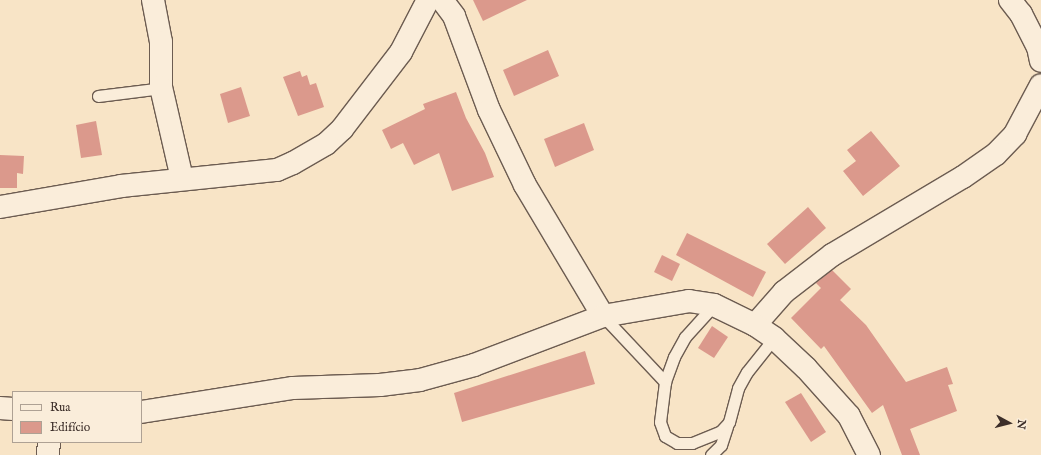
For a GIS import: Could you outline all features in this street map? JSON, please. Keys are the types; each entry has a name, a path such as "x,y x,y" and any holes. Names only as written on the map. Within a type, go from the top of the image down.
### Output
{"street":[{"path":"153,0 161,42 162,88 182,179"},
{"path":"0,208 121,186 277,170 326,144 346,123 400,52 428,0"},
{"path":"442,0 454,16 489,110 525,185 604,316"},
{"path":"1010,0 1021,14 1035,41 1041,61"},
{"path":"755,325 784,292 832,255 963,178 996,154 1014,134 1041,85"},
{"path":"142,412 293,388 380,386 420,380 474,365 604,316 689,301 714,305 755,325 774,338 806,368 849,416 869,455"},
{"path":"0,408 12,409"},
{"path":"48,455 49,443"}],"lane":[{"path":"98,96 162,88"},
{"path":"714,305 685,337 674,357 665,382 660,422 665,436 677,443 692,443 721,431 729,422"},
{"path":"604,316 665,382"},
{"path":"711,455 720,445 729,422 738,388 747,372 774,338"}],"building":[{"path":"473,0 527,0 483,21"},
{"path":"548,50 559,76 514,96 503,70"},
{"path":"300,71 302,77 307,75 310,85 316,83 324,107 298,116 283,77"},
{"path":"241,87 250,116 228,123 220,94"},
{"path":"456,92 466,118 485,153 494,177 452,191 439,153 414,165 403,143 391,149 382,130 425,109 423,104"},
{"path":"96,121 102,155 81,158 76,125"},
{"path":"584,123 594,150 555,167 544,139"},
{"path":"871,131 900,166 863,196 843,171 856,161 847,150"},
{"path":"0,155 24,156 23,174 17,173 17,188 0,188"},
{"path":"808,207 826,228 785,264 767,244"},
{"path":"687,233 766,272 753,297 676,255"},
{"path":"662,255 680,264 672,281 654,272"},
{"path":"832,270 851,289 840,300 866,325 906,382 947,367 953,384 948,385 957,411 910,429 920,455 902,455 883,405 872,413 824,346 821,349 791,318 821,288 816,283"},
{"path":"712,326 728,337 714,358 698,348"},
{"path":"585,351 595,384 462,422 454,393"},
{"path":"801,393 826,432 811,442 785,402"}]}
